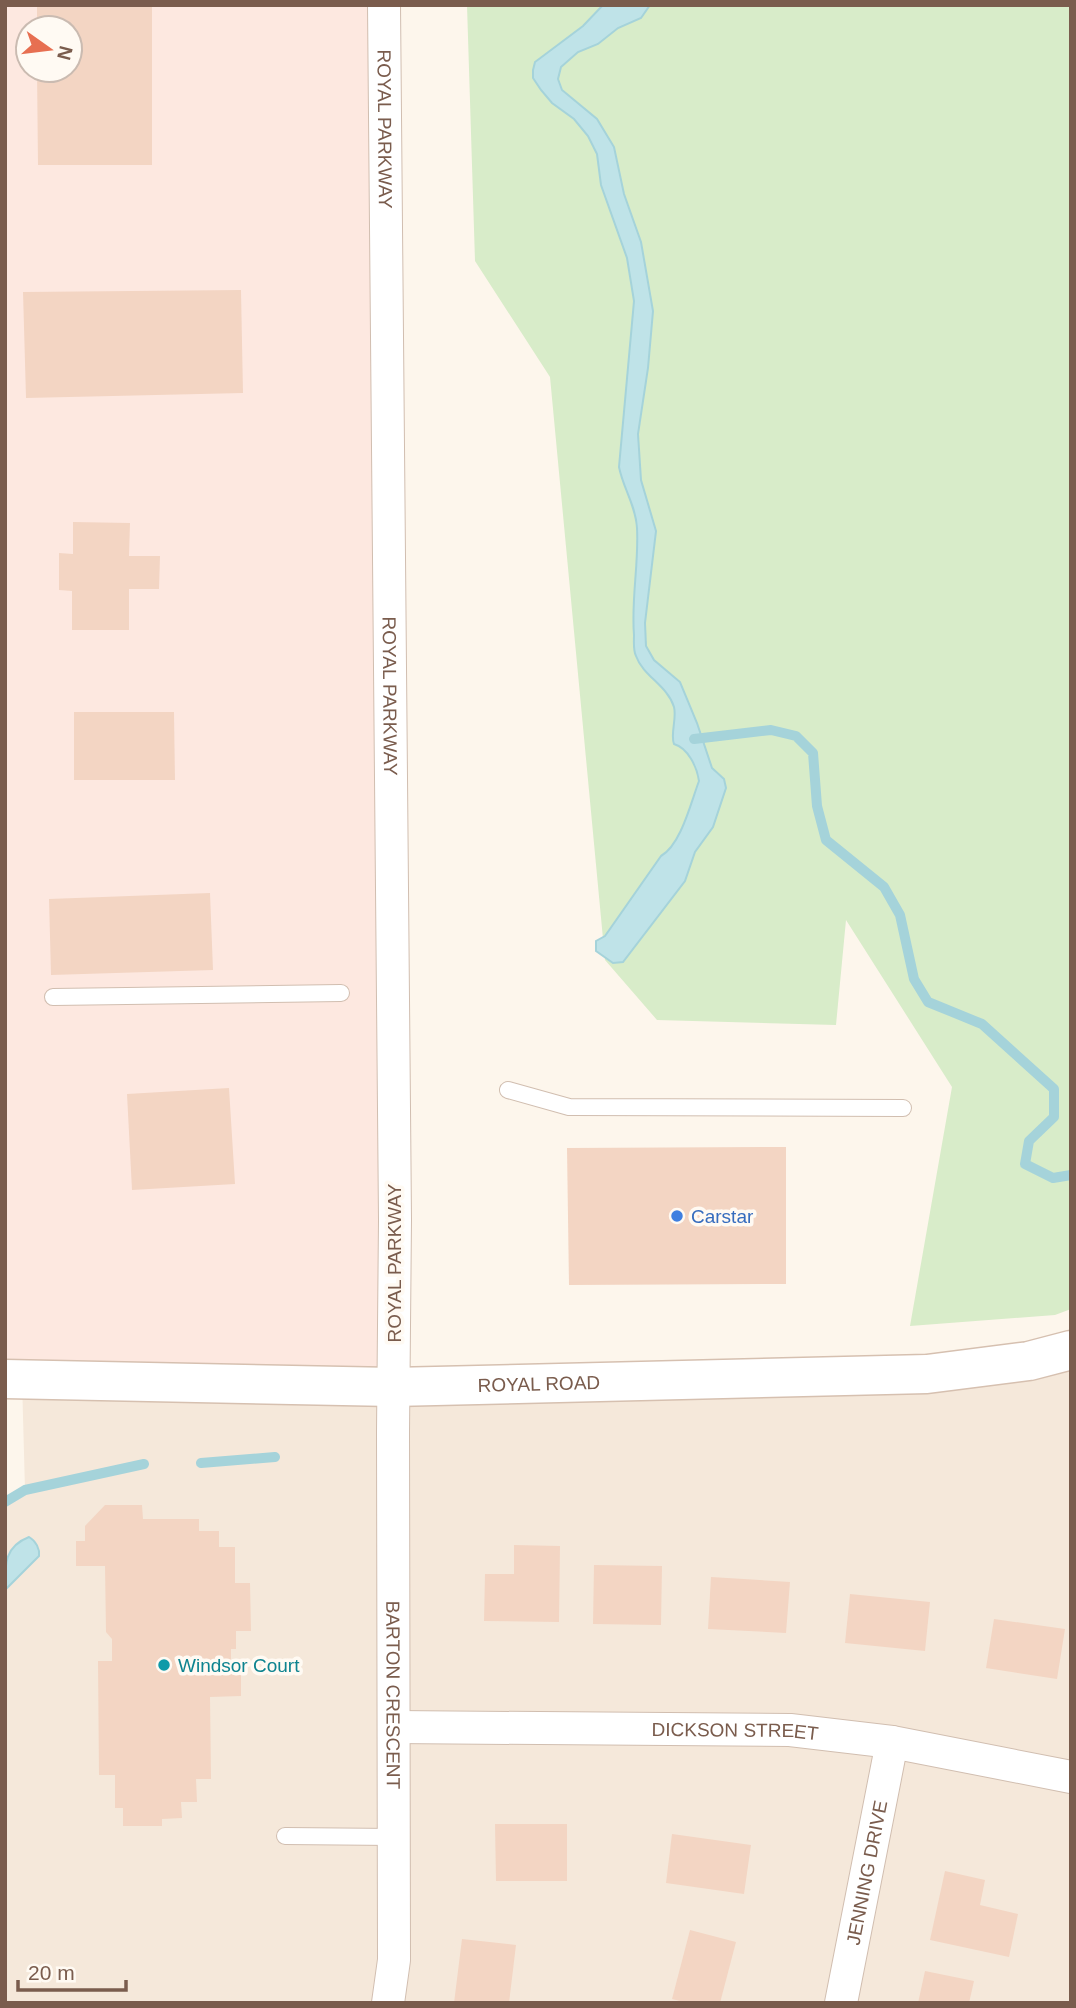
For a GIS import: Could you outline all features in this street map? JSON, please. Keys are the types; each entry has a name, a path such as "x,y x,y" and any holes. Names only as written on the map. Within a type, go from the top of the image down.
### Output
{"main road":[{"name":"ROYAL ROAD","path":"5,1379 393,1387 927,1374 1029,1361 1071,1350"}],"street":[{"name":"ROYAL PARKWAY","path":"384,5 395,1220 393,1387"},
{"name":"BARTON CRESCENT","path":"388,2003 394,1960 393,1387"},
{"name":"DICKSON STREET","path":"394,1727 790,1730 892,1742 1071,1777"},
{"name":"JENNING DRIVE","path":"841,2003 892,1742"}],"lane":[{"path":"53,997 341,993"},
{"path":"508,1090 569,1108 903,1108"},
{"path":"285,1836 394,1837"}],"shaded area":[{"path":"5,5 384,5 393,1387 5,1379"},
{"path":"1071,1350 1071,2003 5,2003 5,1502 25,1490 22,1380 393,1387"}],"green space":[{"path":"467,5 1071,5 1071,1309 1055,1315 910,1326 952,1087 846,920 836,1025 657,1020 605,960 550,377 475,261"}],"water":[{"path":"603,5 650,5 641,18 618,28 598,44 578,52 561,67 558,79 562,90 597,119 614,147 624,194 641,242 653,311 638,434 641,480 656,531 645,623 646,646 654,660 680,682 712,768 724,779 726,788 713,827 695,852 685,881 623,962 613,963 596,951 596,941 605,936 661,856 674,843 699,781 691,759 684,750 674,744 675,712 671,700 639,663 634,649 637,528 619,467 634,301 627,258 601,185 597,154 588,136 574,119 552,103 533,78 535,62 583,26"},
{"path":"29,1537 37,1545 39,1556 5,1590 6,1566 10,1552 14,1546"}],"building":[{"path":"37,5 152,5 152,165 38,165 37,84 84,84 84,14 37,14"},
{"path":"241,290 243,393 26,398 23,292"},
{"path":"73,522 130,523 129,556 160,556 159,589 129,589 129,630 72,630 72,591 59,590 59,553 73,554"},
{"path":"74,712 174,712 175,780 74,780"},
{"path":"210,893 213,970 51,975 49,899"},
{"path":"229,1088 235,1184 132,1190 127,1094"},
{"name":"Carstar","path":"786,1147 786,1284 569,1285 567,1148"},
{"name":"Windsor Court","path":"105,1505 142,1505 143,1519 199,1519 199,1531 219,1531 219,1547 235,1547 235,1583 250,1583 251,1631 236,1631 236,1649 231,1649 231,1662 226,1668 241,1668 241,1696 210,1697 211,1779 196,1779 197,1802 181,1802 182,1818 162,1819 162,1826 123,1826 123,1808 115,1808 115,1775 99,1775 98,1661 112,1661 112,1639 106,1632 105,1566 76,1566 76,1541 85,1541 85,1526"},
{"path":"514,1545 560,1546 559,1622 484,1621 485,1574 514,1574"},
{"path":"594,1565 662,1566 661,1625 593,1624"},
{"path":"711,1577 790,1582 786,1633 708,1629"},
{"path":"850,1594 930,1602 925,1651 845,1643"},
{"path":"994,1619 1065,1629 1057,1679 986,1668"},
{"path":"495,1824 567,1824 567,1881 496,1881"},
{"path":"672,1834 751,1845 744,1894 666,1883"},
{"path":"945,1871 985,1880 980,1905 1018,1914 1009,1957 930,1940"},
{"path":"690,1930 736,1942 720,2003 688,2003 672,1999"},
{"path":"462,1939 516,1945 509,2003 454,2003"},
{"path":"925,1971 974,1981 969,2003 918,2003"}],"waterway":[{"path":"694,739 771,730 796,736 813,753 817,806 826,840 884,887 900,915 914,979 928,1002 982,1024 1054,1089 1054,1117 1029,1141 1025,1164 1053,1178 1071,1175"},
{"path":"201,1463 275,1457"},
{"path":"5,1502 25,1490 144,1464"}],"place":[{"name":"Carstar","path":"677,1216"},
{"name":"Windsor Court","path":"164,1665"}]}
